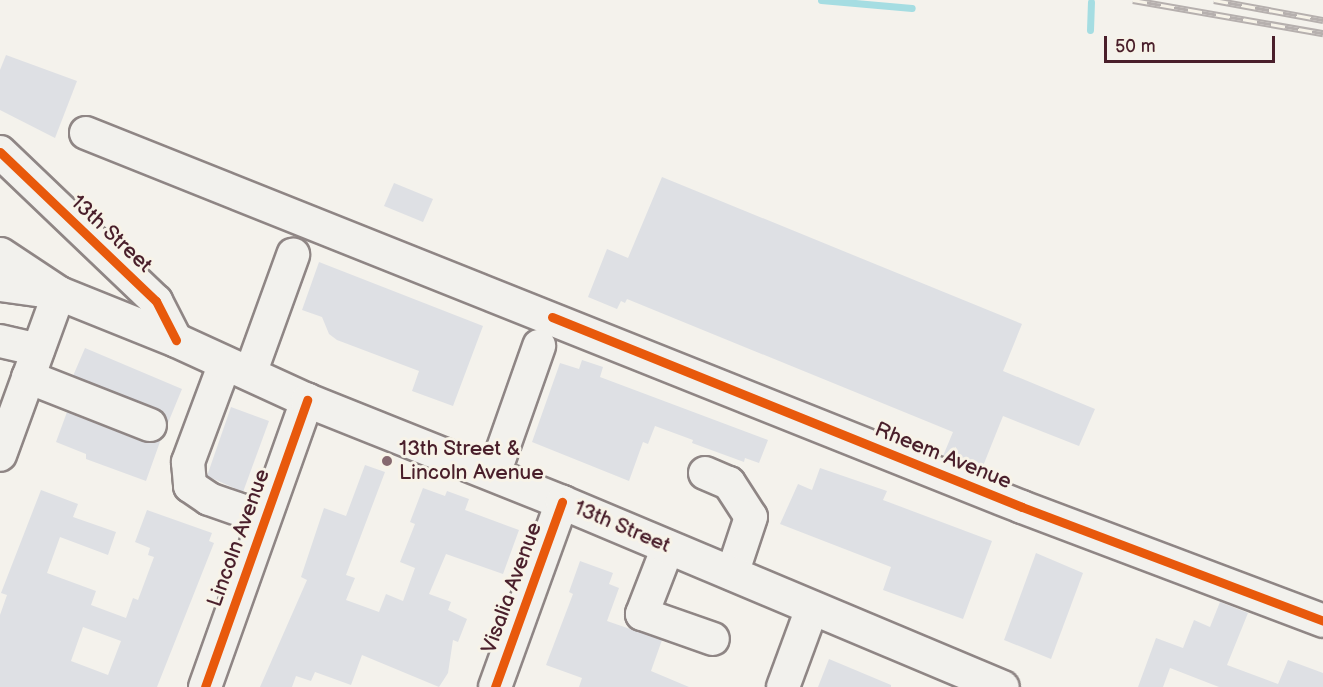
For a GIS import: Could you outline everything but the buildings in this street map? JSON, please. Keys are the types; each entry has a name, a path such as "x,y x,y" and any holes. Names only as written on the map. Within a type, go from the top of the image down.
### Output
{"main road":[{"name":"13th Street","path":"0,254 58,293 176,340 307,400 562,502 1002,687"}],"street":[{"name":"Rheem Avenue","path":"86,133 552,317 1022,507 1323,621"},
{"name":"13th Street","path":"0,152 156,301 176,340"},
{"path":"264,518 209,499 190,486 188,462 293,255"},
{"name":"13th Street","path":"0,285 58,293"},
{"path":"0,455 58,293"},
{"path":"0,341 33,364 150,425"},
{"path":"494,474 539,346"},
{"name":"Lincoln Avenue","path":"205,687 307,400"},
{"path":"705,473 729,483 751,517 732,574"},
{"name":"Visalia Avenue","path":"495,687 562,502"},
{"path":"668,547 642,614 713,639"},
{"path":"783,687 812,608"}],"waterway":[{"path":"821,0 912,8"},
{"path":"1090,30 1091,2"}],"railway":[{"path":"1133,0 1323,33"},
{"path":"1214,0 1323,20"}],"cycle path":[{"path":"0,152 156,301 176,340"},
{"path":"552,317 1022,507 1323,621"},
{"path":"205,687 307,400"},
{"path":"495,687 562,502"}],"place":[{"name":"13th Street & Lincoln Avenue","path":"387,461"}]}
